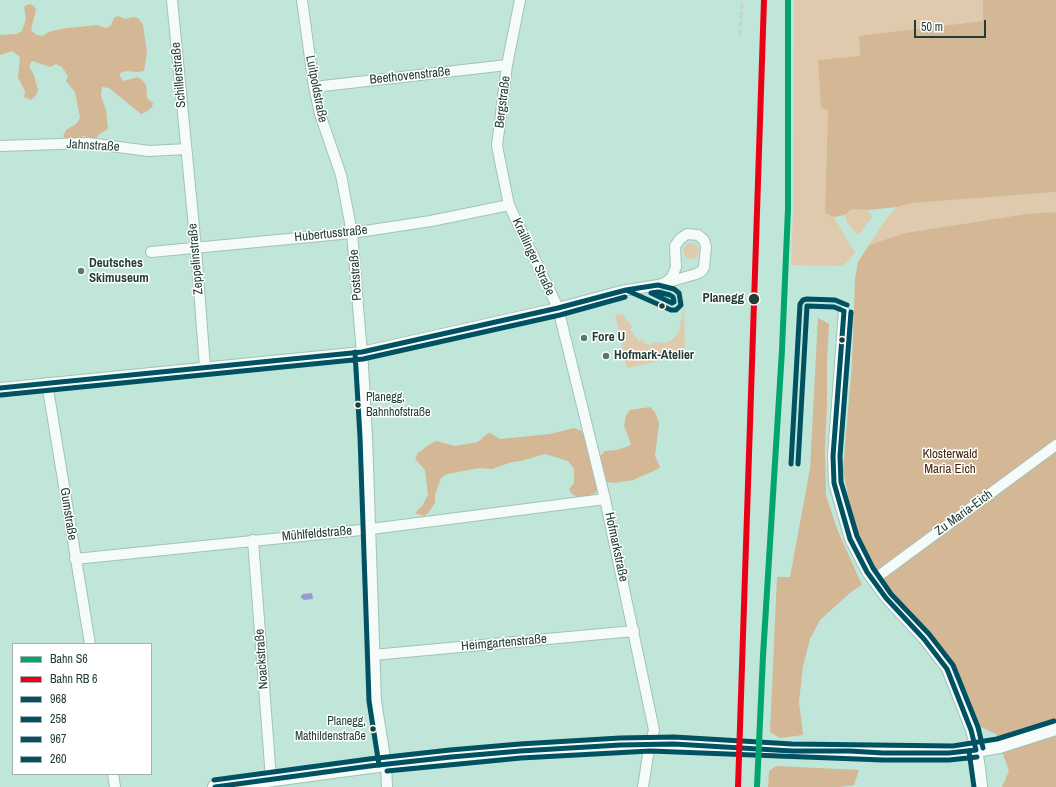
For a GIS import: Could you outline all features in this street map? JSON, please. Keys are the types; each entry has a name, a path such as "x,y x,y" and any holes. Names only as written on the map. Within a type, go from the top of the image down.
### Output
{"main road":[{"path":"215,787 386,764 520,751 650,744 792,751 953,753 999,746 1054,729"}],"street":[{"name":"Schillerstraße","path":"172,0 186,149"},
{"name":"Luitpoldstraße","path":"302,0 314,87 320,114 342,175"},
{"name":"Bergstraße","path":"509,205 497,146 507,65 520,0"},
{"name":"Beethovenstraße","path":"314,87 507,65"},
{"name":"Jahnstraße","path":"0,146 88,143 149,150 186,149"},
{"name":"Zeppelinstraße","path":"186,149 206,368"},
{"name":"Poststraße","path":"342,175 352,233 362,352 371,529 373,655 376,701 386,764 387,787"},
{"name":"Hubertusstraße","path":"150,252 352,233 431,221 509,205"},
{"name":"Kraillinger Straße","path":"509,205 558,308"},
{"path":"0,388 362,352 558,308 621,291 666,282 696,274 702,271 704,267 706,247 704,240 698,236 687,234 680,239 675,246 676,267 672,277 666,282"},
{"name":"Hofmarkstraße","path":"558,308 605,499 654,730 650,744 643,787"},
{"path":"844,311 833,456 834,483 850,539 872,580 886,598 924,639 946,669 971,730 976,750 981,787"},
{"name":"Gumstraße","path":"47,383 90,643"},
{"name":"Zu Maria-Eich","path":"872,580 1056,445"},
{"name":"Mühlfeldstraße","path":"75,559 371,529 605,499"},
{"name":"Noackstraße","path":"253,540 271,779"},
{"name":"Heimgartenstraße","path":"373,655 634,631"},
{"path":"113,775 115,787"}],"shaded area":[{"path":"794,0 983,0 983,21 859,37 861,56 828,110 825,213 834,217 855,253 842,266 791,265 793,214"},
{"path":"1056,192 1056,212 1026,214 905,233 869,245 886,219 897,207 912,203"},
{"path":"852,209 868,210 872,217 858,235 847,223 845,215"},
{"path":"688,243 694,243 699,248 697,257 694,259 688,259 683,254 683,248"},
{"path":"684,305 685,348 652,363 627,368 615,314 622,314 632,327 630,330 639,341 642,339 647,344 651,345 654,342 666,343 674,338 679,331"}],"green space":[{"path":"983,0 1056,0 1056,192 912,203 897,207 868,210 852,209 845,215 834,217 825,213 828,110 821,108 818,60 860,56 859,36 983,21"},
{"path":"29,4 34,6 36,10 31,30 35,34 42,36 51,31 67,28 98,25 105,28 109,27 114,18 118,16 125,19 133,17 138,18 143,25 147,52 144,71 127,71 120,73 120,76 123,81 138,77 142,80 146,85 147,98 153,103 152,107 141,114 109,88 102,87 101,96 106,110 108,129 94,140 85,136 67,140 63,136 66,130 76,124 80,118 75,92 66,81 68,76 62,67 56,64 50,67 32,61 29,66 34,75 38,90 36,95 31,100 24,97 25,92 18,77 20,57 12,51 0,55 0,35 16,34 22,31 26,19 24,7"},
{"name":"Klosterwald Maria Eich","path":"1056,212 1056,787 1002,787 1009,771 996,734 981,727 962,681 934,638 884,585 871,564 860,541 850,506 843,469 852,364 855,279 858,262 869,245 905,233 1026,214"},
{"path":"818,318 829,324 825,450 826,495 837,529 862,585 851,592 820,620 810,639 803,666 799,702 803,735 780,738 770,732 777,577 790,577 810,469"},
{"path":"650,407 656,414 659,424 655,456 660,467 633,480 614,483 607,482 604,479 599,458 605,451 617,450 631,444 624,426 626,416 630,410"},
{"path":"574,428 582,431 584,435 599,489 595,493 577,497 571,493 569,489 574,483 574,469 568,461 545,454 512,462 492,469 479,468 447,474 441,478 435,495 435,503 428,513 424,516 415,513 422,506 428,495 425,470 415,459 418,453 436,441 455,446 478,442 490,433 500,439 550,434"},
{"path":"776,766 859,770 854,785 840,787 768,787 769,771"}],"water":[{"path":"312,593 313,599 304,600 301,598 303,594"}],"railway":[{"path":"740,36 742,0"}],"rail line":[{"name":"S6","path":"757,787 763,656 782,350 788,209 788,0"}],"transit line":[{"path":"738,787 764,0"},
{"name":"967","path":"658,285 674,289 679,293 681,305 676,310 671,310 626,290 658,285"},
{"name":"967","path":"0,388 362,352 558,308 626,290"},
{"name":"258","path":"658,292 670,295 673,297 674,302 672,303 651,293 658,292"},
{"name":"258","path":"1,395 363,359 560,315 625,297"},
{"name":"260","path":"791,464 800,304 803,300 807,299 835,300 847,305"},
{"name":"968","path":"798,464 807,306 834,307 844,311"},
{"name":"968","path":"844,311 833,456 834,483 850,539 867,572 886,598 924,639 947,669 971,730 976,750"},
{"name":"260","path":"851,312 840,456 841,482 857,536 873,568 891,594 929,634 953,665 978,727 983,748"},
{"name":"258","path":"355,352 360,437 369,701 379,765"},
{"name":"260","path":"214,780 369,759 450,750 620,738 674,737 792,744 953,746 997,739 1054,721"},
{"name":"968","path":"215,787 370,766 451,757 620,745 674,744 792,751 850,751 883,753 949,753 976,750"},
{"name":"258","path":"387,771 521,758 650,751 883,760 949,760 977,757"},
{"name":"258","path":"969,751 974,787"}],"place":[{"name":"Deutsches Skimuseum","path":"81,271"},
{"name":"Planegg","path":"754,299"},
{"name":"Fore U","path":"584,338"},
{"name":"Hofmark-Atelier","path":"606,356"},
{"name":"Planegg, Bahnhofstraße","path":"358,405"},
{"name":"Planegg, Mathildenstraße","path":"373,729"}]}
